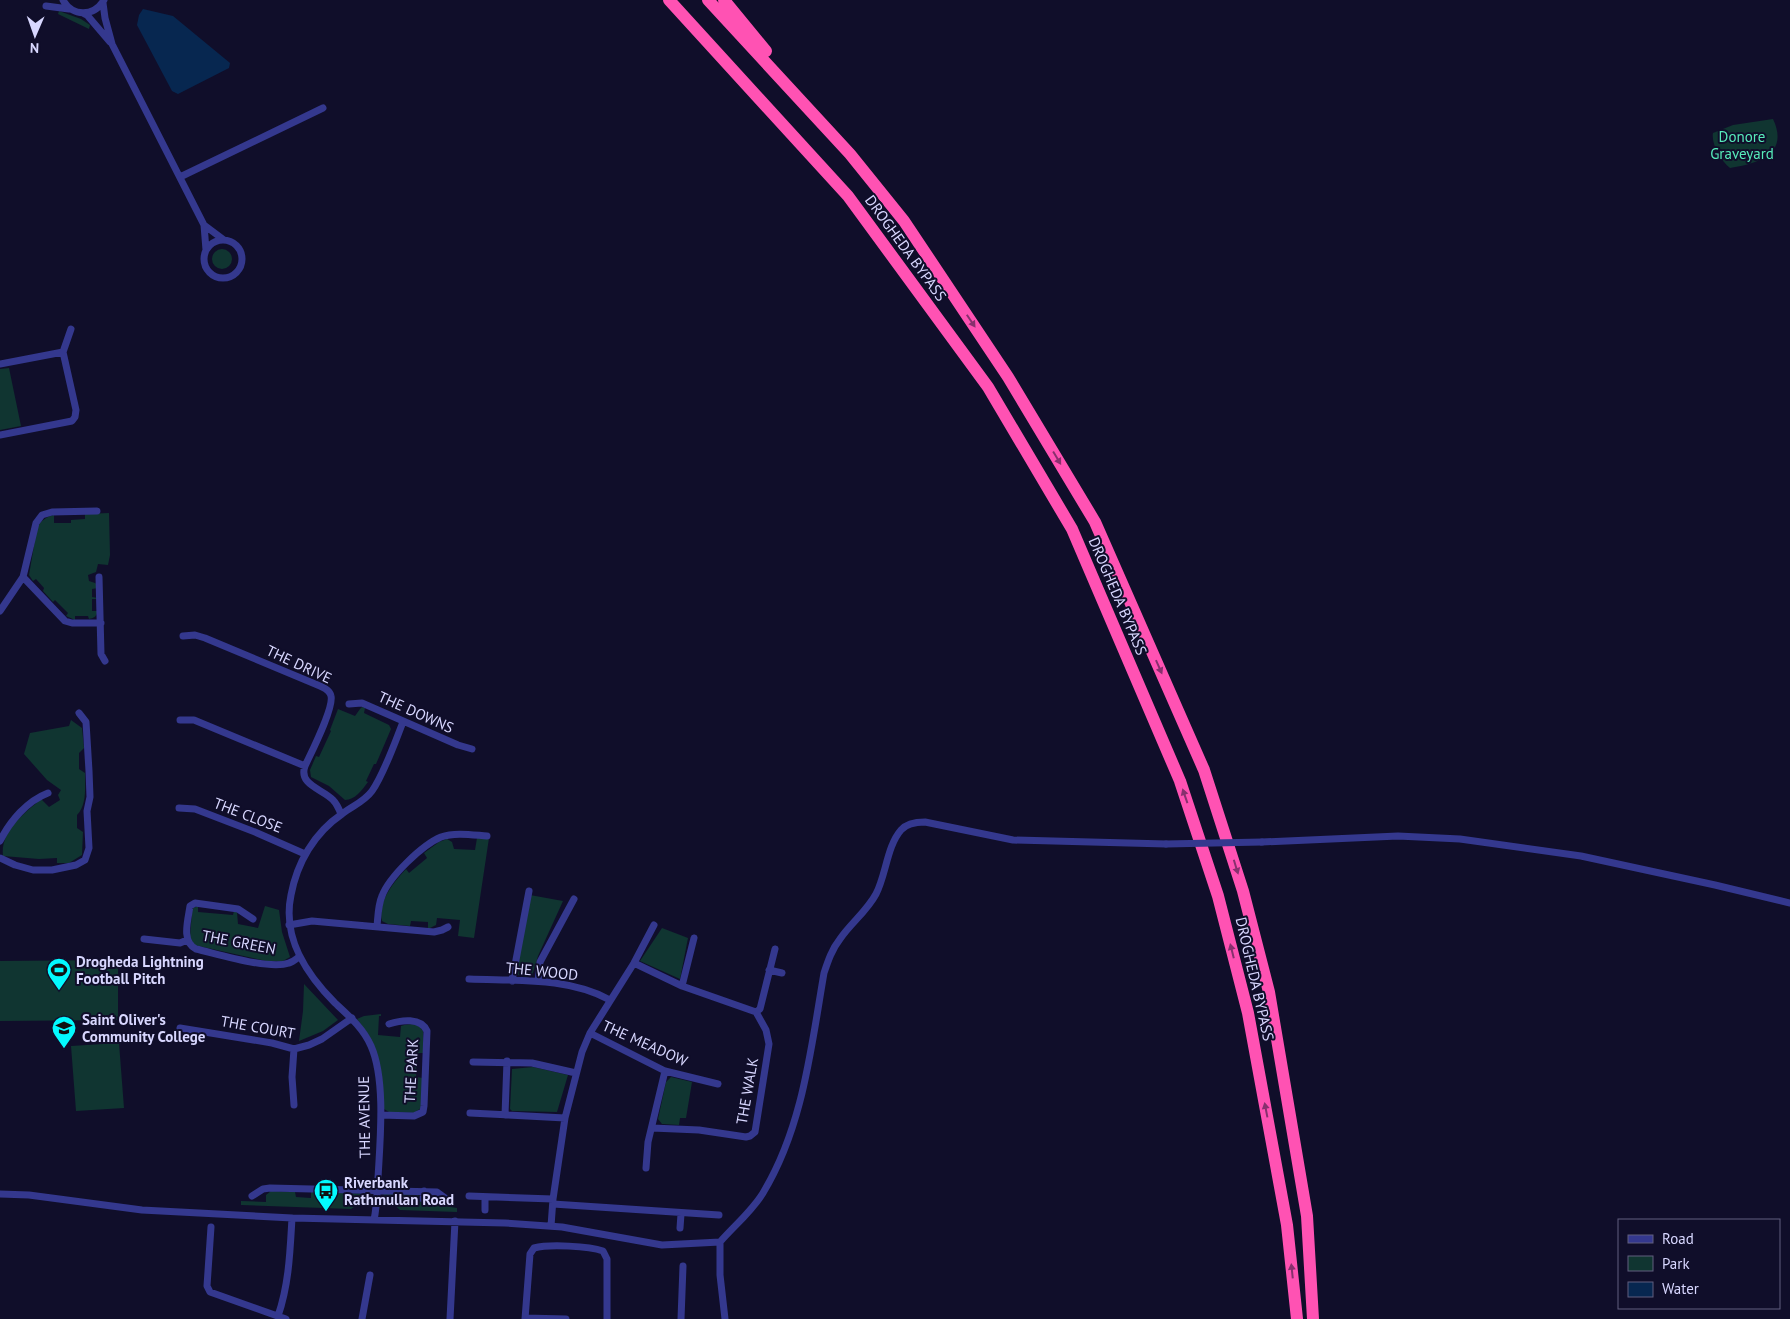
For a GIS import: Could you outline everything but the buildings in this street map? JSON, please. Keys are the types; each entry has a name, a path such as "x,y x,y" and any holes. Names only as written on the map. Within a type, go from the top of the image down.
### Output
{"highway":[{"path":"662,0 701,36"},
{"name":"DROGHEDA BYPASS","path":"670,0 848,196 988,387 1072,529 1180,781 1218,896 1251,1032 1287,1226 1297,1319"},
{"name":"DROGHEDA BYPASS","path":"708,0 850,154 904,221 1008,377 1095,522 1204,770 1243,891 1270,992 1307,1216 1313,1319"},
{"path":"724,0 850,154"}],"street":[{"path":"52,0 46,6 69,8"},
{"path":"63,0 74,12 83,13 94,10 104,2"},
{"path":"104,2 105,18 112,44 204,225 206,250 204,262 209,273 221,279 233,276 241,267 241,253 234,244 224,240 204,225"},
{"path":"83,13 87,15 112,44"},
{"path":"180,177 323,108"},
{"path":"206,250 213,242 224,240"},
{"path":"0,435 60,424 72,421 75,417 76,410 63,352 71,329"},
{"path":"0,364 63,352"},
{"path":"0,611 23,577 36,523 42,515 52,512 97,511"},
{"path":"23,577 66,621 72,623 100,623"},
{"path":"99,577 101,654 105,661"},
{"name":"THE DRIVE","path":"183,636 195,635 205,638 330,691 332,700 330,708 305,766"},
{"name":"THE DOWNS","path":"349,704 362,703 403,722 472,749"},
{"path":"0,858 33,870 52,870 76,865 85,860 89,848 87,811 90,797 90,772 86,722 79,713"},
{"path":"180,720 194,720 305,766 303,771 304,779 333,800 341,814"},
{"name":"THE AVENUE","path":"374,1220 381,1115 374,1054 367,1037 352,1018 313,980 299,957 288,911 290,897 305,854 324,830 341,814 372,792 403,722"},
{"path":"0,841 14,818 40,796 48,793"},
{"name":"THE CLOSE","path":"179,808 195,809 305,854"},
{"path":"725,1319 720,1275 720,1242 762,1194 778,1164 797,1116 824,973 831,954 840,938 875,896 883,879 893,844 901,830 906,826 917,822 925,822 1013,840 1166,844 1398,836 1460,839 1581,856 1790,903"},
{"path":"377,926 382,896 399,870 432,842 441,837 465,834 487,836"},
{"path":"512,981 529,891"},
{"path":"538,981 540,962 574,899"},
{"name":"THE GREEN","path":"253,919 238,909 195,903 190,906 187,940 196,949 262,963 276,965 289,963 299,957"},
{"path":"290,924 312,921 434,932 448,927"},
{"path":"550,1226 565,1118 582,1052 590,1033 634,963 654,925"},
{"path":"682,986 694,938"},
{"path":"144,939 180,943 187,940"},
{"path":"634,963 682,986 756,1012 760,1009 774,949"},
{"path":"769,970 782,973"},
{"name":"THE WOOD","path":"470,980 538,981 588,990 610,1000"},
{"name":"THE WALK","path":"652,1128 699,1130 746,1137 753,1135 769,1044 766,1030 756,1012"},
{"name":"THE COURT","path":"180,1028 267,1042 294,1049 322,1039 352,1018"},
{"name":"THE PARK","path":"381,1115 414,1116 423,1112 424,1106 427,1031 425,1026 418,1022 398,1021 389,1024"},
{"name":"THE MEADOW","path":"590,1033 665,1071 718,1084"},
{"path":"294,1049 292,1074 294,1105"},
{"path":"473,1062 507,1061 532,1063 576,1073"},
{"path":"505,1114 507,1061"},
{"path":"646,1168 648,1145 665,1071"},
{"path":"470,1113 565,1118"},
{"path":"252,1196 263,1189 270,1188 377,1190 423,1195 437,1192 448,1200"},
{"path":"0,1194 29,1195 142,1210 292,1218 455,1221 550,1226 662,1245 720,1242"},
{"path":"469,1196 553,1201 681,1214 719,1215"},
{"path":"485,1197 485,1210"},
{"path":"680,1228 681,1214"},
{"path":"278,1316 285,1295 290,1263 292,1218"},
{"path":"450,1319 455,1221"},
{"path":"211,1227 207,1286 210,1292 286,1319"},
{"path":"566,1319 525,1318 530,1258 534,1248 548,1246 603,1251 607,1266 607,1319"},
{"path":"681,1319 683,1266"},
{"path":"362,1319 370,1275"}],"green space":[{"path":"59,11 81,19 90,25 89,29 58,14"},
{"name":"Donore Graveyard","path":"1773,119 1777,131 1777,141 1774,149 1768,156 1750,164 1730,168 1720,157 1715,147 1713,133 1733,125"},
{"path":"222,249 229,252 232,259 229,266 222,269 215,266 212,259 215,252"},
{"path":"9,368 21,426 0,430 0,369"},
{"path":"109,513 110,555 108,565 98,564 96,572 88,575 89,581 98,585 98,588 92,589 92,597 98,599 92,599 92,611 98,611 96,616 92,618 89,619 88,616 75,616 75,620 66,616 68,613 55,600 53,602 43,591 44,588 36,579 33,581 29,575 37,528 40,523 54,515 54,523 71,523 71,520 85,519 85,514"},
{"path":"362,707 365,708 364,713 389,725 391,729 376,764 374,764 366,781 368,782 355,796 345,800 329,786 311,777 310,770 316,756 319,757 331,731 338,709 355,716"},
{"path":"71,720 82,728 84,748 79,753 79,769 85,773 85,796 77,815 77,828 83,832 82,855 69,863 57,863 57,858 39,859 3,856 5,839 21,817 41,799 49,807 60,800 58,795 61,790 47,780 24,754 30,733 69,726"},
{"path":"477,838 489,838 474,938 458,936 460,920 437,918 436,925 428,929 428,922 411,921 410,926 388,924 382,921 381,914 384,900 396,880 406,869 409,873 427,858 424,853 439,842 447,839 452,842 454,849 475,850"},
{"path":"530,895 563,901 538,956 532,976 527,977 518,975 520,947"},
{"path":"198,906 198,912 233,915 234,911 237,912 238,924 258,928 265,906 279,910 282,932 290,957 283,961 266,961 194,945 190,937 192,912 193,908"},
{"path":"662,928 688,938 680,979 640,961"},
{"name":"Drogheda Lightning Football Pitch","path":"118,960 118,1020 0,1021 0,961"},
{"path":"304,984 338,1020 323,1031 299,1041 303,1011"},
{"path":"381,1014 379,1016 378,1035 400,1037 401,1026 407,1024 414,1024 423,1031 424,1053 417,1053 416,1077 423,1078 421,1108 414,1113 389,1112 384,1109 380,1072 375,1051 365,1030 357,1019 364,1016"},
{"path":"119,1043 124,1108 76,1111 71,1046"},
{"path":"533,1067 568,1075 557,1112 512,1111 510,1109 512,1069"},
{"path":"671,1077 692,1082 686,1118 680,1118 679,1125 662,1124 658,1119 666,1082"},
{"path":"271,1191 295,1192 296,1197 311,1198 311,1192 370,1194 372,1202 360,1203 351,1209 241,1205 241,1201 266,1202 266,1195"},
{"path":"386,1193 418,1194 419,1200 427,1201 427,1195 436,1198 438,1205 457,1208 457,1212 400,1210 391,1202 381,1202 383,1195"}],"water":[{"path":"143,9 173,16 230,63 229,68 178,94 172,91 137,25 139,15"}],"place":[{"name":"Drogheda Lightning Football Pitch","path":"59,991"},
{"name":"Saint Oliver's Community College","path":"64,1049"},
{"name":"Riverbank Rathmullan Road","path":"326,1212"}]}
